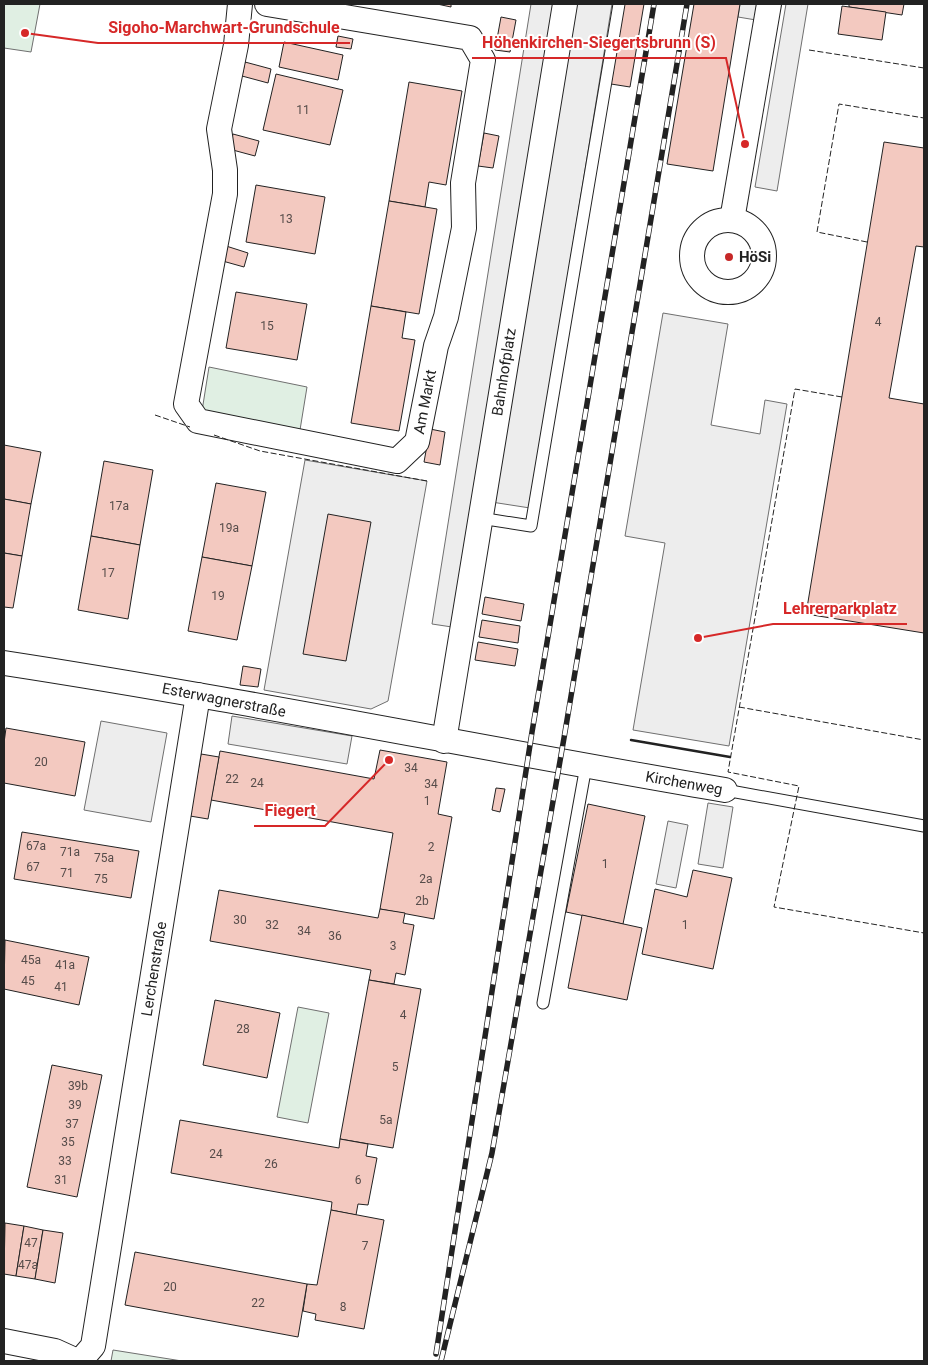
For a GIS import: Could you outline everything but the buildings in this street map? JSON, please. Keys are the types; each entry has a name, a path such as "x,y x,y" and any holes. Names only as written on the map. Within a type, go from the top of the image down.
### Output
{"street":[{"name":"Am Markt","path":"240,4 236,45 219,130 225,170 225,194 186,404 198,421 396,461 417,442 436,346 446,317 464,228 463,183 483,60 470,38 268,4"},
{"name":"Bahnhofplatz","path":"444,741 565,4"},
{"path":"732,220 769,4"},
{"name":"Esterwagnerstraße","path":"4,663 198,695 444,741"},
{"name":"Lerchenstraße","path":"78,1361 93,1346 198,695"},
{"name":"Kirchenweg","path":"444,741 725,790"},
{"path":"4,1341 56,1351 78,1361"}],"lane":[{"path":"480,518 531,526 619,4"},
{"path":"543,1003 586,766"},
{"name":"Kirchenweg","path":"725,790 924,826"}],"green space":[{"path":"4,4 40,4 31,52 4,48"},
{"path":"209,367 307,387 300,430 202,411"},
{"path":"298,1007 329,1013 308,1123 277,1117"},
{"path":"113,1350 182,1361 111,1361"}],"shaded area":[{"path":"531,4 612,4 530,508 472,499 452,627 432,624"},
{"path":"740,4 759,4 756,20 738,17"},
{"path":"786,4 808,4 777,191 755,187"},
{"path":"663,313 728,324 711,425 760,434 765,400 787,404 729,746 633,730 665,543 625,536"},
{"path":"305,460 427,481 388,701 371,709 264,690"},
{"path":"232,716 352,736 347,764 228,744"},
{"path":"101,721 167,733 151,822 84,810"},
{"path":"708,803 733,807 723,868 698,864"},
{"path":"668,821 688,825 676,888 656,884"}],"railway":[{"path":"436,1354 532,732 654,4"},
{"path":"441,1361 492,1153 564,738 687,4"}],"fence":[{"path":"809,50 924,68"},
{"path":"867,242 817,232 839,104 924,118"},
{"path":"842,397 795,389 728,772 799,786 774,907 924,933"},
{"path":"155,415 190,427"},
{"path":"214,435 260,451 427,481"},
{"path":"739,707 924,740"}],"wall":[{"path":"631,740 730,757"}],"place":[{"name":"Sigoho-Marchwart-Grundschule","path":"25,33"},
{"name":"Höhenkirchen-Siegertsbrunn (S)","path":"745,144"},
{"name":"HöSi","path":"729,257"},
{"name":"Lehrerparkplatz","path":"698,638"},
{"name":"Fiegert","path":"389,760"}]}
